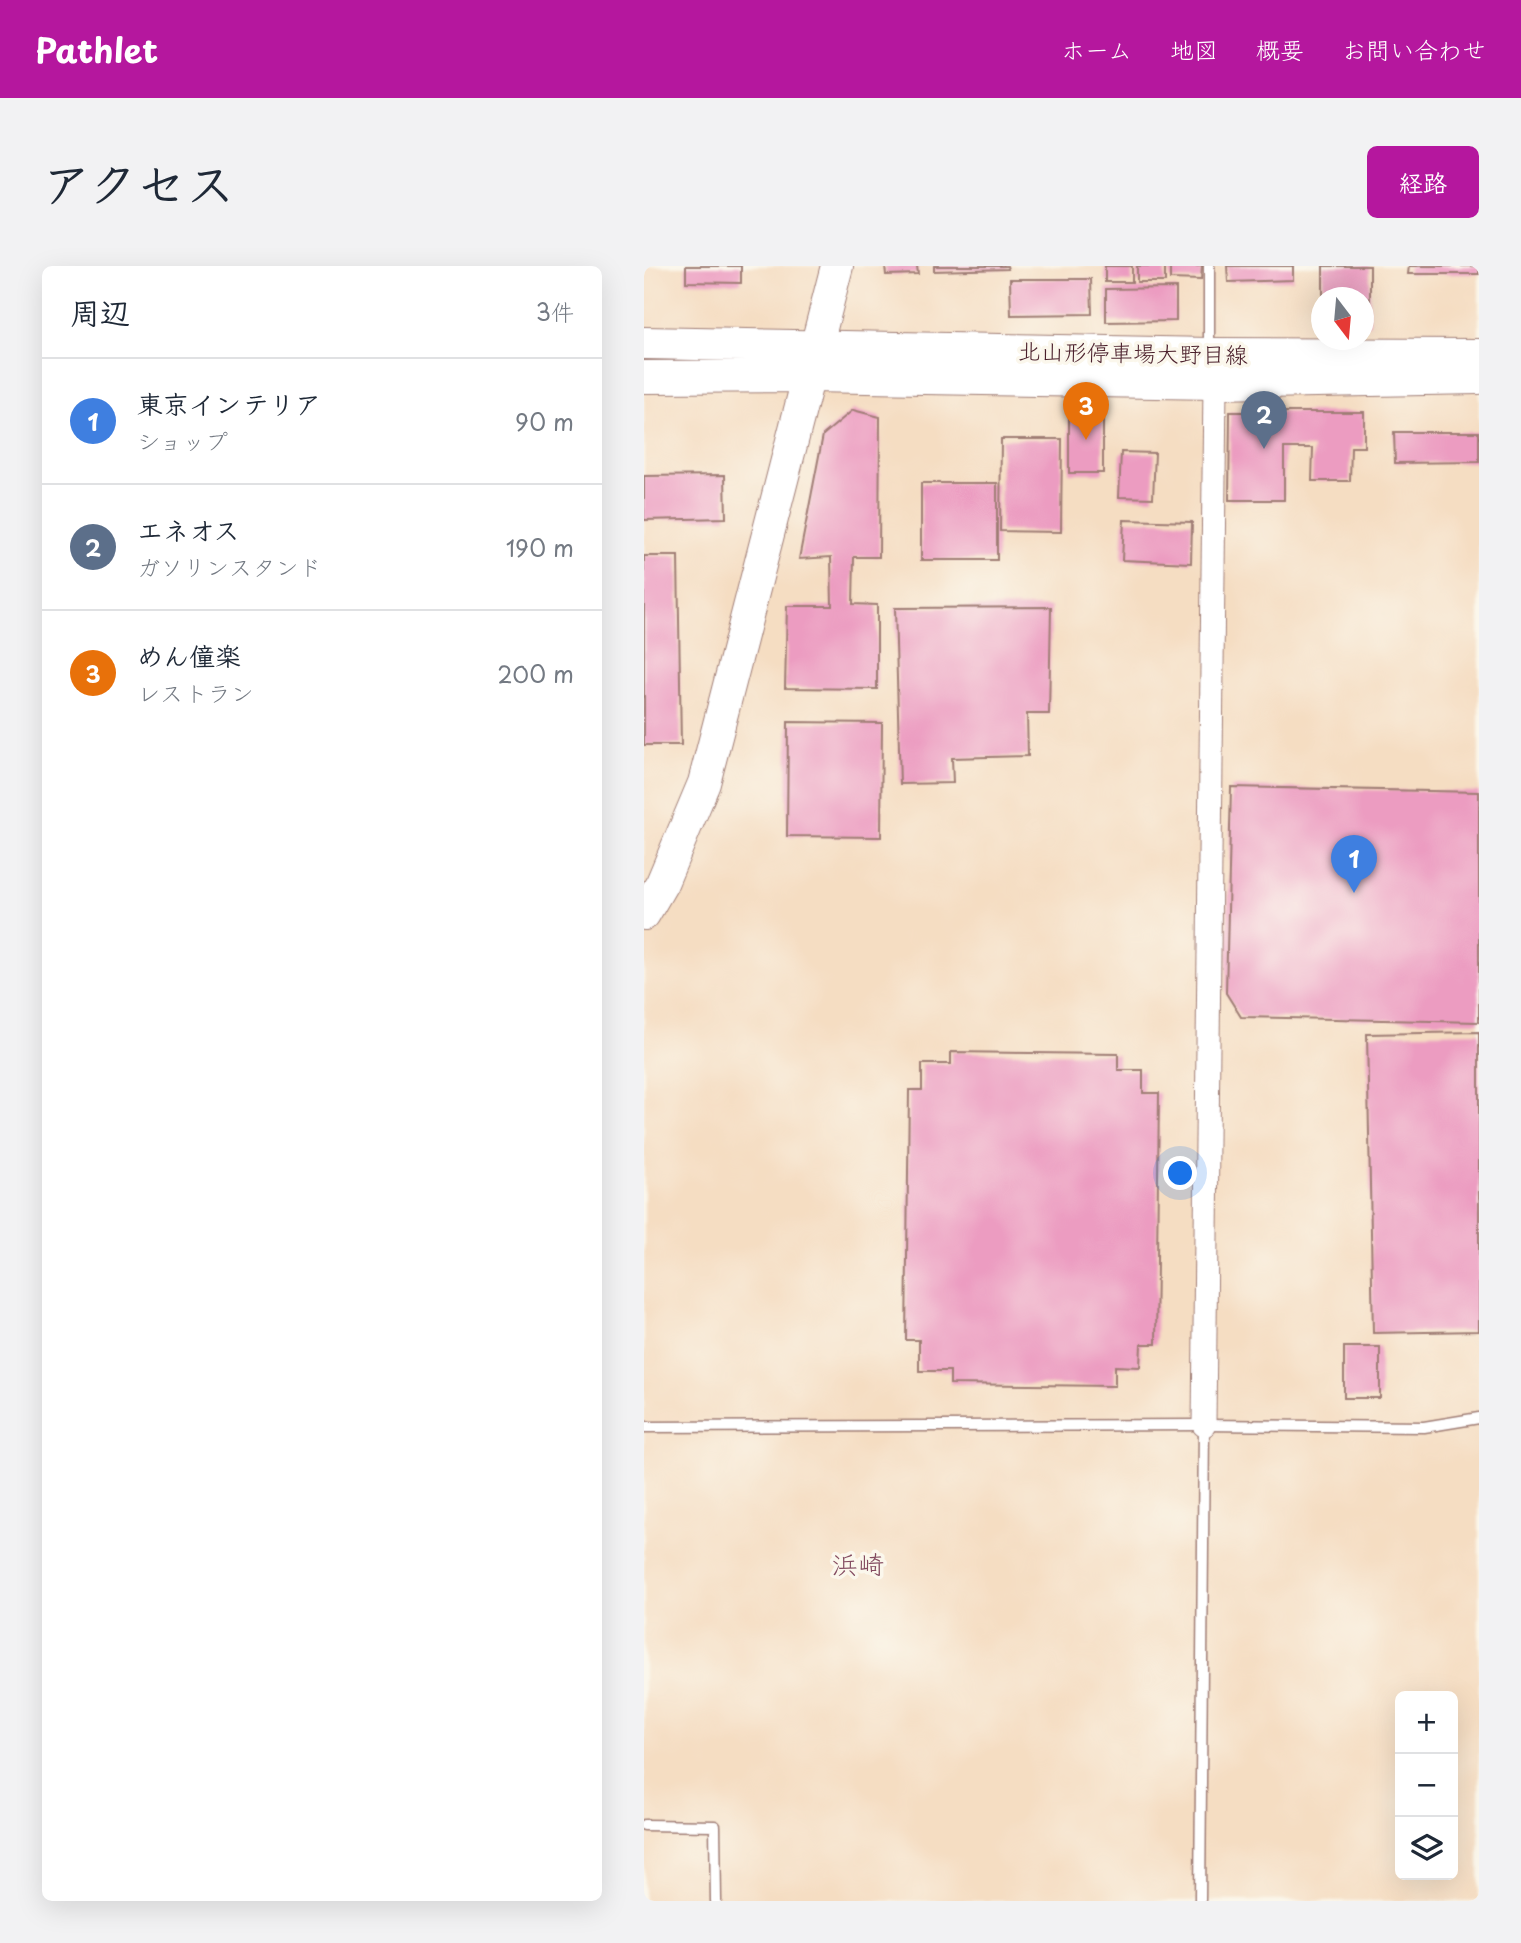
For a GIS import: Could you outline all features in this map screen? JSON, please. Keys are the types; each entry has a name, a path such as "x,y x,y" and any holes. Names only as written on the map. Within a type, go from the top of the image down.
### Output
{"main road":[{"path":"644,914 662,883 704,783 837,266"},
{"path":"644,342 813,362"},
{"name":"北山形停車場大野目線","path":"1212,368 1479,355"},
{"path":"644,377 813,362"},
{"name":"北山形停車場大野目線","path":"813,362 1212,368 1479,378"}],"street":[{"path":"1204,1425 1212,368"}],"lane":[{"path":"1209,266 1212,368"},
{"path":"644,1427 1424,1427 1479,1418"},
{"path":"1200,1901 1204,1425"},
{"path":"644,1825 715,1826 716,1901"}],"building":[{"path":"686,266 741,266 741,283 686,282"},
{"path":"885,266 917,266 918,274 886,275"},
{"path":"934,266 1007,266 1008,269 934,271"},
{"path":"1105,266 1132,266 1132,282 1105,282"},
{"path":"1137,266 1165,266 1165,282 1137,282"},
{"path":"1170,266 1202,266 1201,280 1170,279"},
{"path":"1227,266 1293,266 1293,280 1228,282"},
{"path":"1323,266 1370,266 1370,287 1323,287"},
{"path":"1409,266 1479,266 1479,274 1408,274"},
{"path":"1010,279 1091,279 1092,314 1011,315"},
{"path":"1176,288 1176,321 1106,322 1106,289"},
{"path":"1069,407 1103,408 1103,473 1069,473"},
{"path":"853,410 880,417 879,557 854,557 853,604 877,605 877,689 785,688 787,606 832,606 831,557 799,559 823,435"},
{"path":"1230,412 1364,412 1364,447 1351,447 1350,481 1312,481 1313,448 1284,448 1284,500 1229,500"},
{"path":"1394,432 1479,432 1479,462 1395,463"},
{"path":"1001,439 1062,439 1061,532 1000,531"},
{"path":"1121,452 1155,453 1153,498 1119,497"},
{"path":"725,475 726,518 644,520 644,476"},
{"path":"921,483 997,483 997,560 921,560"},
{"path":"1124,520 1192,522 1191,563 1122,560"},
{"path":"644,556 678,556 681,745 644,745"},
{"path":"1051,607 1049,714 1027,714 1028,756 952,758 953,783 900,784 895,608"},
{"path":"788,722 882,723 881,837 787,836"},
{"path":"1231,787 1479,792 1479,1022 1241,1017 1226,993"},
{"path":"1479,1032 1479,1331 1373,1333 1367,1034"},
{"path":"951,1052 1118,1054 1118,1070 1143,1070 1143,1093 1159,1093 1156,1344 1141,1344 1140,1367 1115,1366 1115,1386 950,1384 950,1371 919,1371 919,1340 906,1340 909,1090 922,1090 922,1064 951,1064"},
{"path":"1344,1347 1380,1347 1380,1398 1344,1398"}],"place":[{"name":"めん僮楽","path":"1086,440"},
{"name":"エネオス","path":"1264,449"},
{"name":"東京インテリア","path":"1354,893"}],"district":[{"name":"浜崎","path":"858,1563"}]}
